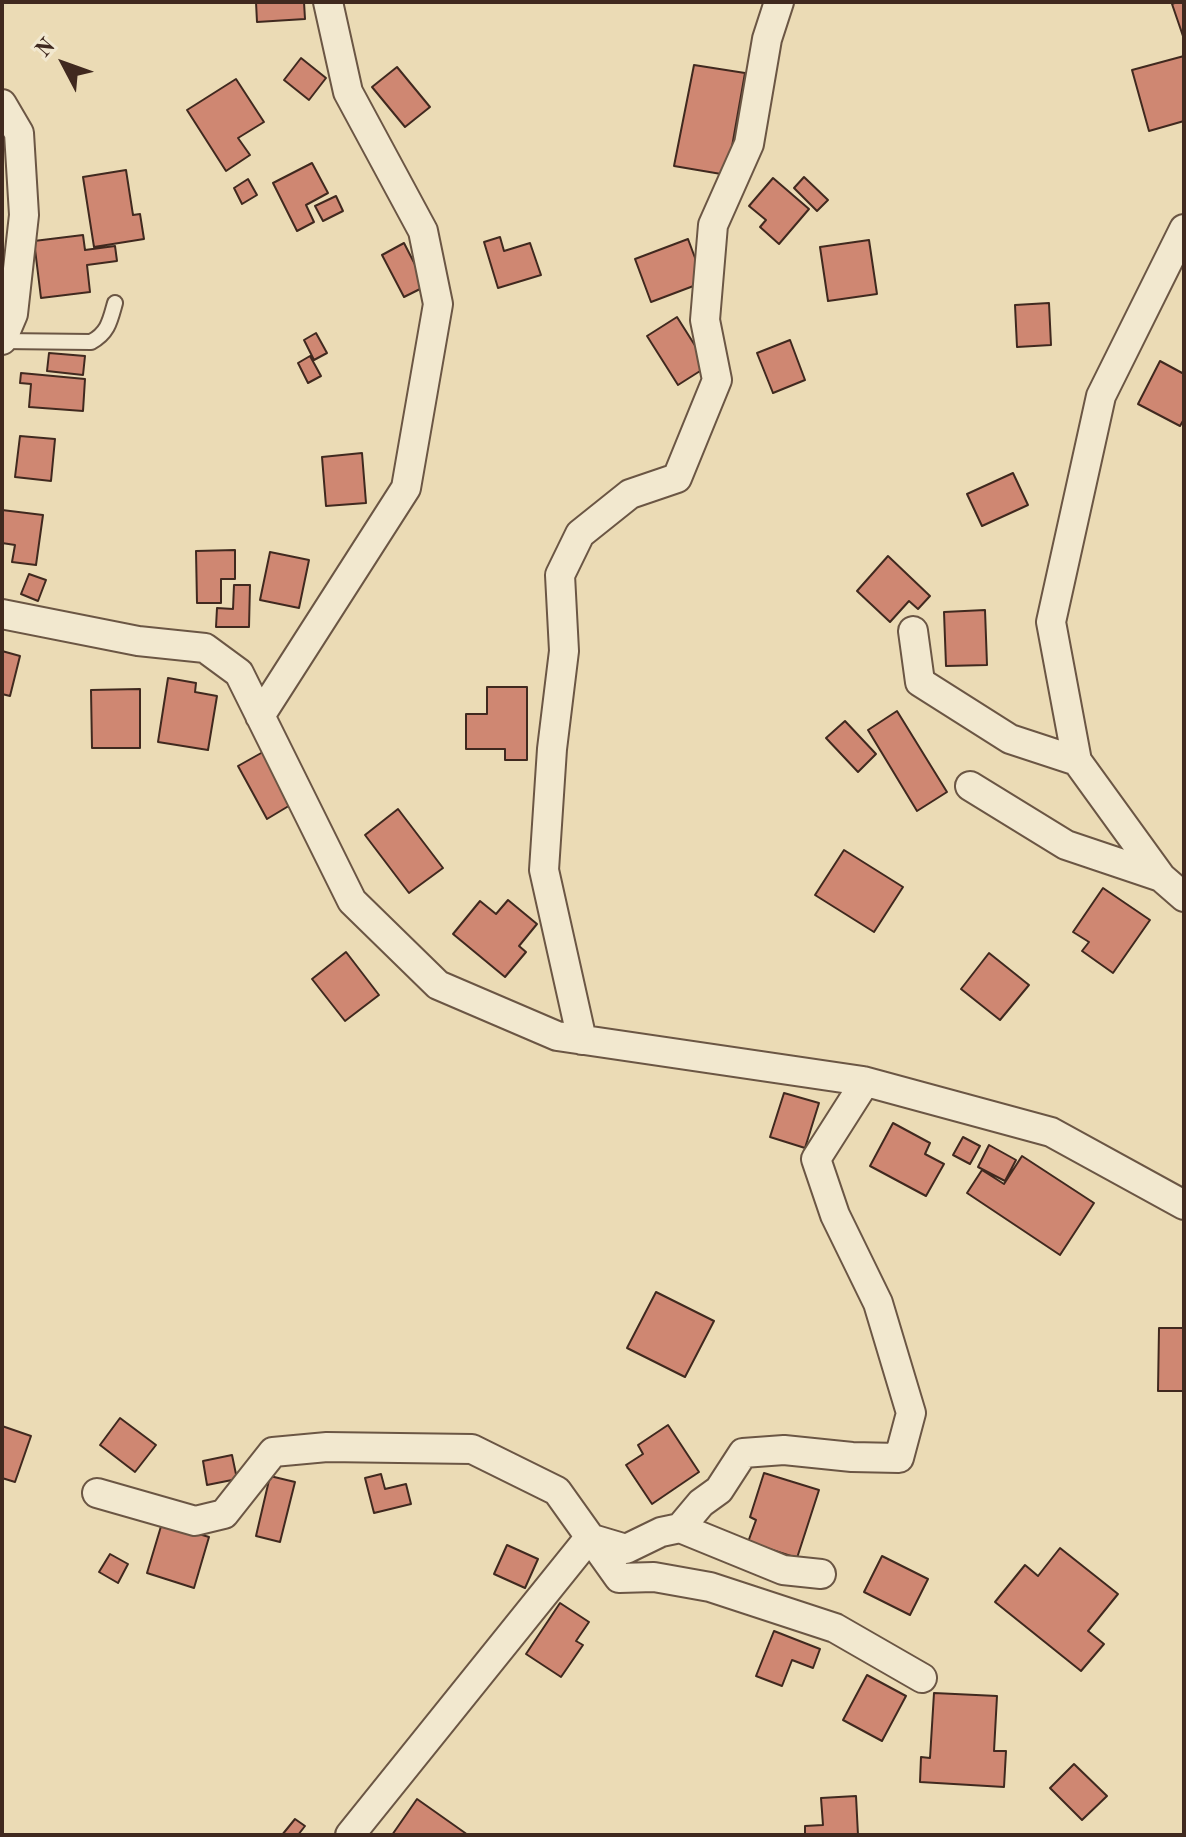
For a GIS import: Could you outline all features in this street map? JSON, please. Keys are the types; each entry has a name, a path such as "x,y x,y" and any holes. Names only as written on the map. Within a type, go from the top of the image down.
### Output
{"street":[{"path":"260,716 406,488 438,304 423,231 348,92 328,2"},
{"path":"582,1040 544,870 552,749 564,651 560,575 580,534 630,494 677,478 717,380 705,320 713,225 749,144 767,39 779,2"},
{"path":"2,104 19,133 24,215 13,314 2,340"},
{"path":"1184,229 1101,396 1051,622 1077,761 1161,877 1184,897"},
{"path":"2,614 138,641 205,648 239,673 352,901 438,985 557,1036 865,1082 1051,1132 1184,1205"},
{"path":"913,631 920,682 1010,739 1077,761"},
{"path":"970,786 1066,845 1161,877"},
{"path":"680,1528 701,1503 719,1490 743,1453 784,1450 899,1458 911,1413 878,1303 835,1215 816,1159 865,1082"},
{"path":"97,1493 195,1521 224,1514 273,1452 327,1447 472,1449 557,1491 619,1578 654,1577 710,1587 835,1628 922,1678"},
{"path":"589,1538 626,1549 661,1532 680,1528 783,1570 821,1574"},
{"path":"350,1835 589,1538"}],"lane":[{"path":"2,340 91,342 109,326 115,303"}],"building":[{"path":"256,2 304,2 305,19 257,22"},
{"path":"1184,2 1184,39 1172,4"},
{"path":"1184,56 1184,121 1149,131 1132,70"},
{"path":"301,58 326,78 309,100 284,80"},
{"path":"694,65 745,73 727,175 674,166"},
{"path":"397,67 430,107 405,127 372,87"},
{"path":"236,79 264,122 238,138 250,155 226,171 187,110"},
{"path":"312,163 328,193 306,205 314,222 297,231 273,183"},
{"path":"126,170 133,215 140,214 144,239 94,247 83,177"},
{"path":"804,177 828,200 817,211 794,188"},
{"path":"773,178 809,209 779,244 760,227 766,220 749,206"},
{"path":"248,179 257,195 242,204 234,188"},
{"path":"336,196 343,211 323,221 315,206"},
{"path":"83,235 85,250 115,246 117,261 87,265 90,292 41,298 34,241"},
{"path":"500,237 504,251 530,243 541,275 498,288 484,242"},
{"path":"688,239 704,282 651,302 635,259"},
{"path":"869,240 877,294 828,301 820,247"},
{"path":"404,243 426,286 404,297 382,255"},
{"path":"1049,303 1051,345 1017,347 1015,305"},
{"path":"677,317 708,366 678,385 647,336"},
{"path":"316,333 327,353 314,360 304,340"},
{"path":"790,340 805,380 773,393 757,353"},
{"path":"49,353 85,356 83,375 47,371"},
{"path":"310,356 321,376 308,383 298,363"},
{"path":"1160,361 1184,374 1184,419 1180,426 1138,404"},
{"path":"21,373 85,379 83,411 29,407 31,384 20,383"},
{"path":"20,436 55,439 51,481 15,477"},
{"path":"362,453 366,503 326,506 322,457"},
{"path":"1013,473 1028,505 982,526 967,494"},
{"path":"2,510 43,515 36,565 12,562 15,545 2,543"},
{"path":"235,550 235,579 221,579 221,603 197,603 196,551"},
{"path":"270,552 309,560 299,608 260,600"},
{"path":"888,556 930,596 918,609 909,601 890,622 857,591"},
{"path":"29,574 46,580 38,601 21,594"},
{"path":"234,585 250,585 249,627 216,627 217,608 233,609"},
{"path":"985,610 987,665 946,666 944,612"},
{"path":"2,651 20,656 10,696 2,694"},
{"path":"168,678 196,683 195,692 217,696 208,750 158,742"},
{"path":"487,687 527,687 527,760 505,760 505,749 466,749 466,714 487,714"},
{"path":"140,689 140,748 92,748 91,690"},
{"path":"897,711 947,792 917,811 868,730"},
{"path":"845,721 876,754 858,772 826,738"},
{"path":"263,752 292,804 267,819 238,766"},
{"path":"398,809 443,868 409,893 365,835"},
{"path":"844,850 903,887 874,932 815,895"},
{"path":"1103,888 1150,920 1113,973 1082,951 1089,942 1073,932"},
{"path":"508,900 537,924 519,946 526,952 505,977 453,934 480,901 496,914"},
{"path":"346,952 379,995 345,1021 312,979"},
{"path":"989,953 1029,985 1000,1020 961,989"},
{"path":"784,1093 819,1103 805,1148 770,1137"},
{"path":"893,1123 930,1143 925,1154 944,1164 926,1196 870,1166"},
{"path":"963,1137 980,1146 970,1164 953,1155"},
{"path":"989,1145 1016,1160 1005,1181 978,1167"},
{"path":"1022,1156 1094,1203 1060,1255 967,1193 982,1170 1004,1184"},
{"path":"656,1292 714,1321 685,1377 627,1348"},
{"path":"1159,1328 1184,1328 1184,1391 1158,1391"},
{"path":"120,1418 156,1445 135,1472 100,1445"},
{"path":"668,1425 699,1472 652,1504 626,1465 643,1454 638,1445"},
{"path":"2,1426 31,1436 15,1482 2,1478"},
{"path":"232,1455 237,1479 207,1485 203,1461"},
{"path":"764,1473 819,1490 797,1558 748,1542 756,1520 750,1517"},
{"path":"381,1474 385,1489 406,1484 411,1504 374,1513 365,1478"},
{"path":"270,1476 295,1482 280,1542 256,1536"},
{"path":"162,1523 209,1537 194,1588 147,1573"},
{"path":"507,1545 538,1559 525,1588 494,1574"},
{"path":"1060,1548 1118,1594 1088,1631 1104,1644 1081,1671 995,1602 1025,1565 1038,1576"},
{"path":"110,1554 128,1564 118,1583 99,1572"},
{"path":"882,1556 928,1579 910,1615 864,1592"},
{"path":"560,1603 589,1622 576,1641 583,1645 561,1677 526,1654"},
{"path":"774,1631 820,1649 813,1668 792,1660 782,1686 756,1676"},
{"path":"867,1675 906,1696 882,1741 843,1720"},
{"path":"934,1693 997,1696 994,1751 1006,1751 1004,1787 920,1782 921,1757 930,1758"},
{"path":"1074,1764 1107,1796 1082,1820 1050,1788"},
{"path":"856,1796 858,1835 805,1835 805,1826 823,1825 821,1798"},
{"path":"417,1799 468,1835 392,1835"},
{"path":"295,1819 305,1826 298,1835 282,1835"}]}
